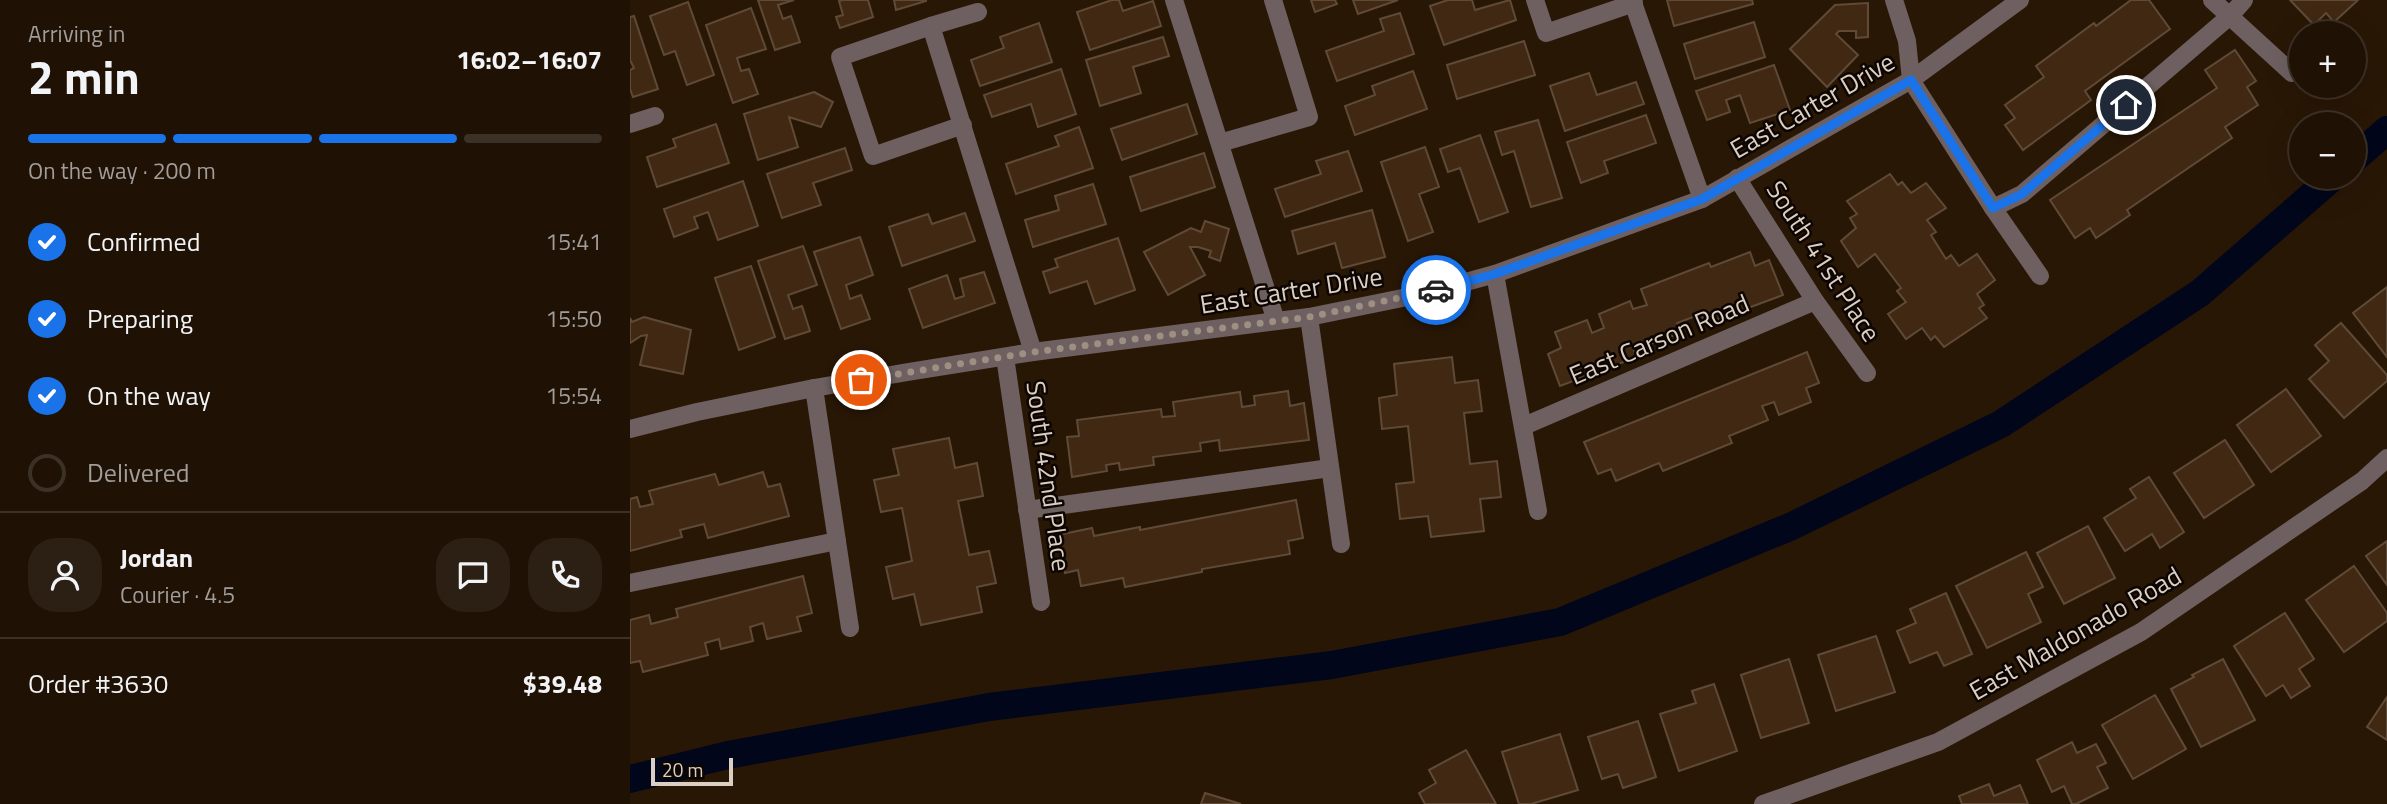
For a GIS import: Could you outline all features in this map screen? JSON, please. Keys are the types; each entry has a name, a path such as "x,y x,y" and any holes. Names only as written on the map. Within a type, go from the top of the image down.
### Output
{"street":[{"path":"1174,0 1276,321"},
{"path":"1220,143 1310,117 1273,0"},
{"path":"1535,0 1546,33 1633,2 1702,199"},
{"path":"1894,0 1907,41 1911,80 2040,276"},
{"name":"East Carter Drive","path":"630,429 814,388 1033,352 1309,317 1422,294 1495,274 1702,199 1911,80 2020,0"},
{"path":"2212,0 2289,70"},
{"path":"1993,208 2022,194 2230,16 2244,0"},
{"path":"963,125 873,156 840,57 978,12"},
{"name":"South 42nd Place","path":"931,26 1033,352"},
{"path":"630,124 655,117"},
{"name":"South 41st Place","path":"1737,178 1815,301 1867,373"},
{"path":"1495,274 1538,512"},
{"name":"East Carson Road","path":"1524,426 1815,301"},
{"path":"1309,317 1341,544"},
{"name":"South 42nd Place","path":"1005,357 1041,602"},
{"path":"814,388 850,628"},
{"name":"East Maldonado Road","path":"1763,804 1938,742 2141,632 2362,481 2387,458"},
{"path":"1027,510 1330,468"},
{"path":"630,583 837,541"}],"building":[{"path":"758,0 794,0 778,5 783,19 791,16 800,42 775,50"},
{"path":"868,0 873,17 840,28 836,17 843,15 839,1"},
{"path":"894,0 926,0 926,1 896,10"},
{"path":"1119,0 1123,11 1153,1 1161,26 1090,50 1077,12"},
{"path":"1311,0 1335,0 1337,4 1315,12"},
{"path":"1353,0 1398,0 1358,14"},
{"path":"1448,0 1472,0 1475,10 1510,0 1516,20 1444,45 1430,6"},
{"path":"1667,0 1752,0 1753,4 1674,26"},
{"path":"2131,0 2149,0 2170,29 2085,91 2091,100 2023,150 2005,125 2015,118 2005,105 2044,77 2036,66 2094,23 2096,26"},
{"path":"2290,0 2358,0 2335,21 2326,13 2318,21 2310,21"},
{"path":"688,2 714,75 687,85 675,51 664,55 650,16"},
{"path":"1868,3 1868,37 1856,38 1856,31 1839,31 1836,34 1858,55 1827,87 1790,49 1835,5"},
{"path":"751,8 766,49 737,58 741,71 749,69 758,94 733,103 706,25"},
{"path":"1400,13 1414,54 1337,81 1326,51 1384,31 1380,19"},
{"path":"634,16 658,89 633,97 630,89 630,70 634,68 630,60 630,17"},
{"path":"1754,22 1765,57 1695,79 1684,44"},
{"path":"1039,23 1052,62 980,86 971,60 1004,48 1000,37"},
{"path":"1163,37 1169,56 1133,67 1141,93 1100,106 1086,60"},
{"path":"1524,41 1535,75 1457,99 1447,65"},
{"path":"2235,50 2256,81 2247,87 2258,105 2225,127 2232,138 2127,210 2130,215 2096,238 2090,228 2075,238 2050,200 2217,88 2205,70"},
{"path":"1774,65 1790,110 1750,123 1740,95 1726,100 1730,112 1707,120 1696,91"},
{"path":"1061,69 1076,114 1038,127 1031,104 992,117 984,95"},
{"path":"1413,71 1427,109 1355,135 1345,106 1375,95 1372,86"},
{"path":"1589,73 1597,95 1636,82 1644,104 1565,131 1550,86"},
{"path":"814,92 833,102 821,127 789,117 798,147 758,160 744,114"},
{"path":"1187,104 1197,134 1122,160 1111,129"},
{"path":"1646,115 1656,143 1604,161 1608,173 1581,183 1567,142"},
{"path":"1538,120 1562,198 1531,207 1514,151 1502,155 1495,132"},
{"path":"716,124 729,163 657,187 647,157 676,147 673,139"},
{"path":"1079,127 1093,168 1016,194 1006,164 1059,146 1055,136"},
{"path":"1480,135 1508,212 1479,222 1460,168 1448,172 1440,149"},
{"path":"1425,147 1439,187 1419,194 1433,232 1408,241 1381,162"},
{"path":"845,148 852,170 813,183 821,205 782,218 767,174"},
{"path":"1348,151 1362,191 1285,217 1275,189 1321,174 1316,161"},
{"path":"1204,153 1215,187 1141,211 1130,177"},
{"path":"1890,174 1898,185 1902,182 1911,193 1926,183 1946,208 1927,220 1936,232 1931,235 1946,259 1951,255 1959,266 1977,254 1995,280 1977,294 1984,305 1979,308 1987,318 1944,347 1935,336 1931,340 1922,328 1906,339 1888,314 1906,302 1897,291 1901,288 1875,254 1858,267 1841,241 1856,228 1850,218 1857,214 1847,201"},
{"path":"743,181 758,226 718,240 708,212 694,217 698,228 674,237 664,209"},
{"path":"1093,184 1106,224 1033,247 1025,220 1059,210 1055,196"},
{"path":"1372,210 1385,257 1342,268 1335,243 1298,254 1292,231"},
{"path":"965,213 975,241 902,266 889,227 928,214 932,224"},
{"path":"1205,221 1229,229 1220,261 1209,257 1211,251 1190,247 1205,275 1168,295 1144,252 1191,228 1201,232"},
{"path":"860,237 873,275 846,285 850,299 861,295 870,319 841,329 814,252"},
{"path":"1118,238 1135,290 1095,304 1087,281 1050,293 1043,272 1058,267 1055,259"},
{"path":"803,246 817,285 788,295 793,309 802,306 810,331 785,339 758,261"},
{"path":"1750,252 1755,266 1769,260 1783,295 1705,324 1701,314 1677,323 1681,333 1634,350 1637,357 1560,386 1548,354 1561,348 1555,332 1587,320 1592,333 1604,328 1599,314 1630,301 1633,309 1647,305 1641,289 1709,263 1711,267"},
{"path":"751,266 775,337 739,350 715,278"},
{"path":"984,272 995,303 923,328 909,289 947,275 955,299 964,296 960,279"},
{"path":"2387,287 2387,357 2353,313"},
{"path":"644,317 691,330 683,374 640,365 647,335 630,343 630,318 632,322"},
{"path":"2341,323 2387,375 2387,381 2344,418 2309,379 2329,361 2315,345"},
{"path":"1807,352 1819,383 1806,388 1811,402 1779,415 1774,402 1762,406 1768,420 1729,436 1732,443 1663,471 1659,463 1616,481 1611,469 1598,474 1584,442"},
{"path":"1452,357 1455,383 1478,380 1482,411 1464,413 1470,464 1497,461 1501,497 1480,499 1484,531 1431,537 1428,516 1400,519 1396,484 1414,482 1408,426 1382,429 1379,398 1397,395 1394,364"},
{"path":"2286,389 2321,436 2271,472 2237,425"},
{"path":"1288,391 1290,406 1304,403 1309,440 1220,451 1219,440 1200,443 1201,451 1153,457 1154,465 1120,470 1119,463 1106,465 1107,471 1072,477 1067,437 1079,436 1077,420 1161,409 1162,417 1175,416 1173,402 1240,392 1242,407 1255,405 1254,396"},
{"path":"949,438 955,468 977,463 983,496 958,501 969,555 989,551 996,583 977,587 982,612 921,625 914,594 893,599 886,567 912,561 902,508 881,512 874,480 899,475 893,449"},
{"path":"2225,440 2254,485 2204,518 2174,473"},
{"path":"763,472 768,487 780,484 789,516 708,538 704,524 680,530 682,537 630,551 630,499 637,497 640,507 653,504 649,491 715,474 719,485"},
{"path":"2149,477 2184,532 2160,548 2152,534 2125,551 2104,518 2136,498 2130,489"},
{"path":"1296,500 1303,538 1288,541 1290,554 1202,569 1202,572 1125,587 1123,578 1081,586 1078,570 1065,573 1058,535 1092,528 1094,536 1140,527 1140,530"},
{"path":"2088,526 2115,578 2064,604 2037,553"},
{"path":"2387,541 2387,585 2366,556"},
{"path":"2026,552 2043,587 2028,594 2041,622 1987,648 1956,586"},
{"path":"2354,566 2387,613 2387,621 2344,652 2306,600"},
{"path":"803,576 812,613 797,617 801,631 767,639 763,623 750,627 753,641 721,649 719,639 705,643 708,655 643,672 640,661 630,663 630,620 649,615 651,624 678,617 676,609"},
{"path":"1946,593 1972,654 1944,666 1937,652 1910,663 1897,631 1916,623 1910,609"},
{"path":"2285,613 2314,659 2299,669 2310,686 2291,698 2283,685 2266,696 2234,646"},
{"path":"1876,636 1895,692 1836,711 1818,655"},
{"path":"1789,659 1809,723 1761,738 1741,675"},
{"path":"2223,659 2255,720 2201,747 2171,689"},
{"path":"1714,684 1737,751 1679,771 1660,714 1696,703 1692,691"},
{"path":"2155,695 2186,749 2133,779 2102,725"},
{"path":"2387,697 2387,740 2367,727"},
{"path":"1638,721 1656,777 1623,788 1618,774 1602,779 1588,737"},
{"path":"1560,734 1578,790 1531,804 1519,804 1502,752"},
{"path":"2072,742 2077,753 2096,744 2106,763 2097,767 2108,788 2076,804 2072,804 2064,786 2052,792 2037,760"},
{"path":"1466,750 1496,804 1425,804 1419,793 1436,783 1429,770"},
{"path":"1989,784 1994,796 2020,785 2028,804 1962,804 1959,796"},
{"path":"1205,793 1241,804 1201,804"}],"waterway":[{"path":"2366,148 2387,130"},
{"path":"630,779 728,755 989,707 1332,665 1560,622 1792,526 2001,424 2200,293 2319,189"}],"way so far":[{"path":"861,380 1033,352 1309,317 1436,290"}],"route":[{"path":"1436,290 1495,274 1702,199 1911,80 1993,208 2022,194 2126,105"}]}
